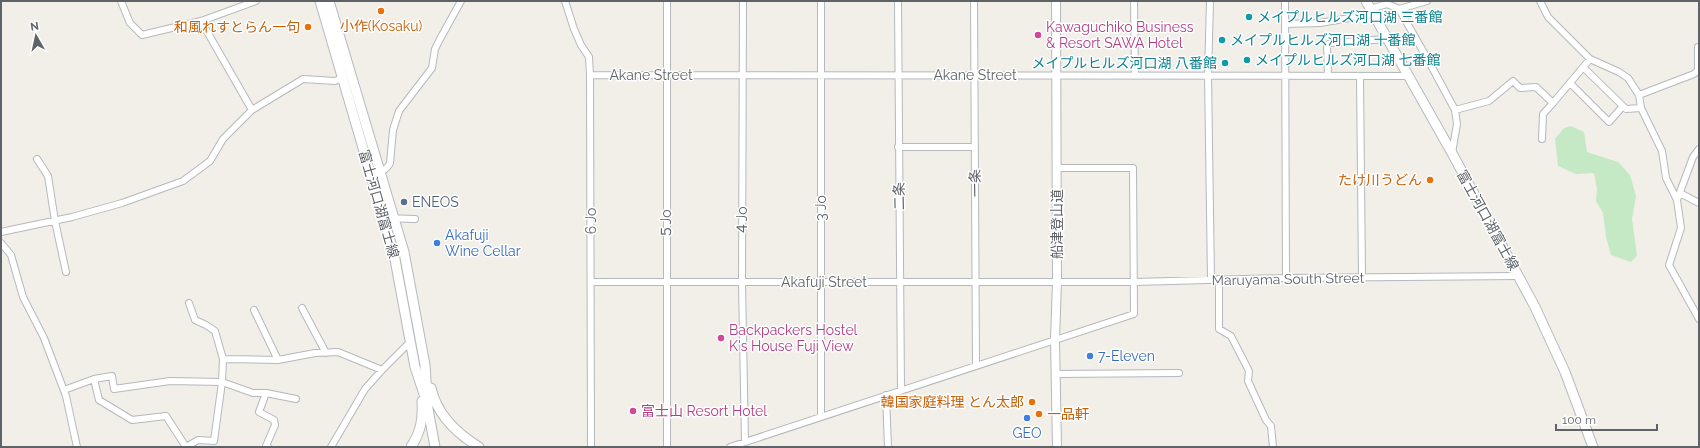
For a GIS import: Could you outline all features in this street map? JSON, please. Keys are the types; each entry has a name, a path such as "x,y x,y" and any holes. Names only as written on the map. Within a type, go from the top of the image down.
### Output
{"main road":[{"name":"富士河口湖富士線","path":"320,1 399,275 410,341 428,409 435,447"},
{"name":"富士河口湖富士線","path":"329,1 409,274 425,365 428,409"},
{"name":"富士河口湖富士線","path":"1370,8 1452,153 1519,276 1551,339 1578,406 1592,447"},
{"path":"425,365 437,406 450,424 467,440 479,447"},
{"path":"411,447 419,433 423,412 416,367"}],"street":[{"path":"121,1 130,23 142,35 201,22 256,1"},
{"path":"370,174 380,172 388,168 390,163 393,130 399,111 432,68 435,50 461,1"},
{"name":"6 Jo","path":"565,1 574,29 581,45 589,57 591,447"},
{"name":"５Jo","path":"667,1 667,447"},
{"name":"４Jo","path":"743,1 742,282 745,442"},
{"name":"3 Jo","path":"821,1 821,416"},
{"name":"二条","path":"898,1 901,390"},
{"name":"一条","path":"974,1 976,365"},
{"name":"船津登山道","path":"1056,1 1057,281 1055,374 1057,447"},
{"path":"1134,1 1135,75"},
{"path":"1210,1 1208,75 1211,279"},
{"path":"1285,1 1286,278"},
{"path":"1399,9 1427,1"},
{"path":"1540,1 1548,17 1590,59 1619,72 1628,78 1640,95 1641,108 1662,151 1666,178 1677,200 1681,228 1669,265 1699,319"},
{"path":"1285,24 1320,23 1387,2 1399,9 1455,110 1457,124 1452,153"},
{"path":"201,22 252,110"},
{"path":"1328,76 1327,45 1330,43 1387,39"},
{"path":"1640,95 1694,74 1698,70 1698,47"},
{"path":"1542,138 1543,114 1584,68 1590,59"},
{"path":"1584,68 1623,106 1630,110 1641,108"},
{"name":"Akane Street","path":"590,75 1408,76"},
{"path":"1360,76 1362,278"},
{"path":"1,232 55,221 122,203 183,181 210,161 223,139 252,110 303,79 335,81 343,78"},
{"path":"1455,110 1489,101 1513,81 1520,88 1536,87 1554,102"},
{"path":"1570,83 1609,122 1623,106"},
{"path":"898,147 975,147"},
{"path":"1677,200 1693,157 1699,149"},
{"path":"37,159 48,176 55,221 66,272"},
{"path":"730,447 1134,314 1133,168 1056,168"},
{"path":"1680,193 1699,203"},
{"path":"383,218 415,219"},
{"path":"1,243 11,255 23,297 44,338 64,390 77,447"},
{"name":"Maruyama South Street","path":"1057,281 1134,282 1211,279 1519,276"},
{"path":"1219,279 1219,330 1231,336 1249,371 1248,381 1266,420 1271,426 1273,447"},
{"name":"Akafuji Street","path":"591,282 1057,281"},
{"path":"94,379 99,400 132,420 166,416 186,447 198,440 214,440 222,382 223,359 215,331 195,320 190,303"},
{"path":"302,308 326,353"},
{"path":"254,310 278,360"},
{"path":"331,447 365,389 410,341 420,339"},
{"path":"223,359 278,360 338,352 382,370"},
{"path":"1055,374 1179,373"},
{"path":"64,390 94,379 112,376 114,389 170,381 222,382 253,393 266,393 296,399"},
{"path":"266,393 259,412 274,420 275,425 266,446 268,447"},
{"path":"886,395 888,447"}],"green space":[{"path":"1571,126 1584,132 1587,152 1618,162 1630,175 1636,196 1632,219 1637,256 1631,262 1611,255 1606,237 1603,213 1596,201 1597,189 1594,173 1576,174 1558,166 1555,139 1564,128"}],"place":[{"name":"小作(Kosaku)","path":"381,11"},
{"name":"メイプルヒルズ河口湖 三番館","path":"1249,17"},
{"name":"和風れすとらん一句","path":"308,27"},
{"name":"Kawaguchiko Business & Resort SAWA Hotel","path":"1038,35"},
{"name":"メイプルヒルズ河口湖 十番館","path":"1222,40"},
{"name":"メイプルヒルズ河口湖 七番館","path":"1247,60"},
{"name":"メイプルヒルズ河口湖 八番館","path":"1225,63"},
{"name":"たけ川うどん","path":"1430,180"},
{"name":"ENEOS","path":"404,202"},
{"name":"Akafuji Wine Cellar","path":"437,243"},
{"name":"Backpackers Hostel K's House Fuji View","path":"721,338"},
{"name":"7-Eleven","path":"1090,356"},
{"name":"韓国家庭料理 とん太郎","path":"1032,402"},
{"name":"富士山 Resort Hotel","path":"633,411"},
{"name":"一品軒","path":"1039,414"},
{"name":"GEO","path":"1027,418"}]}
